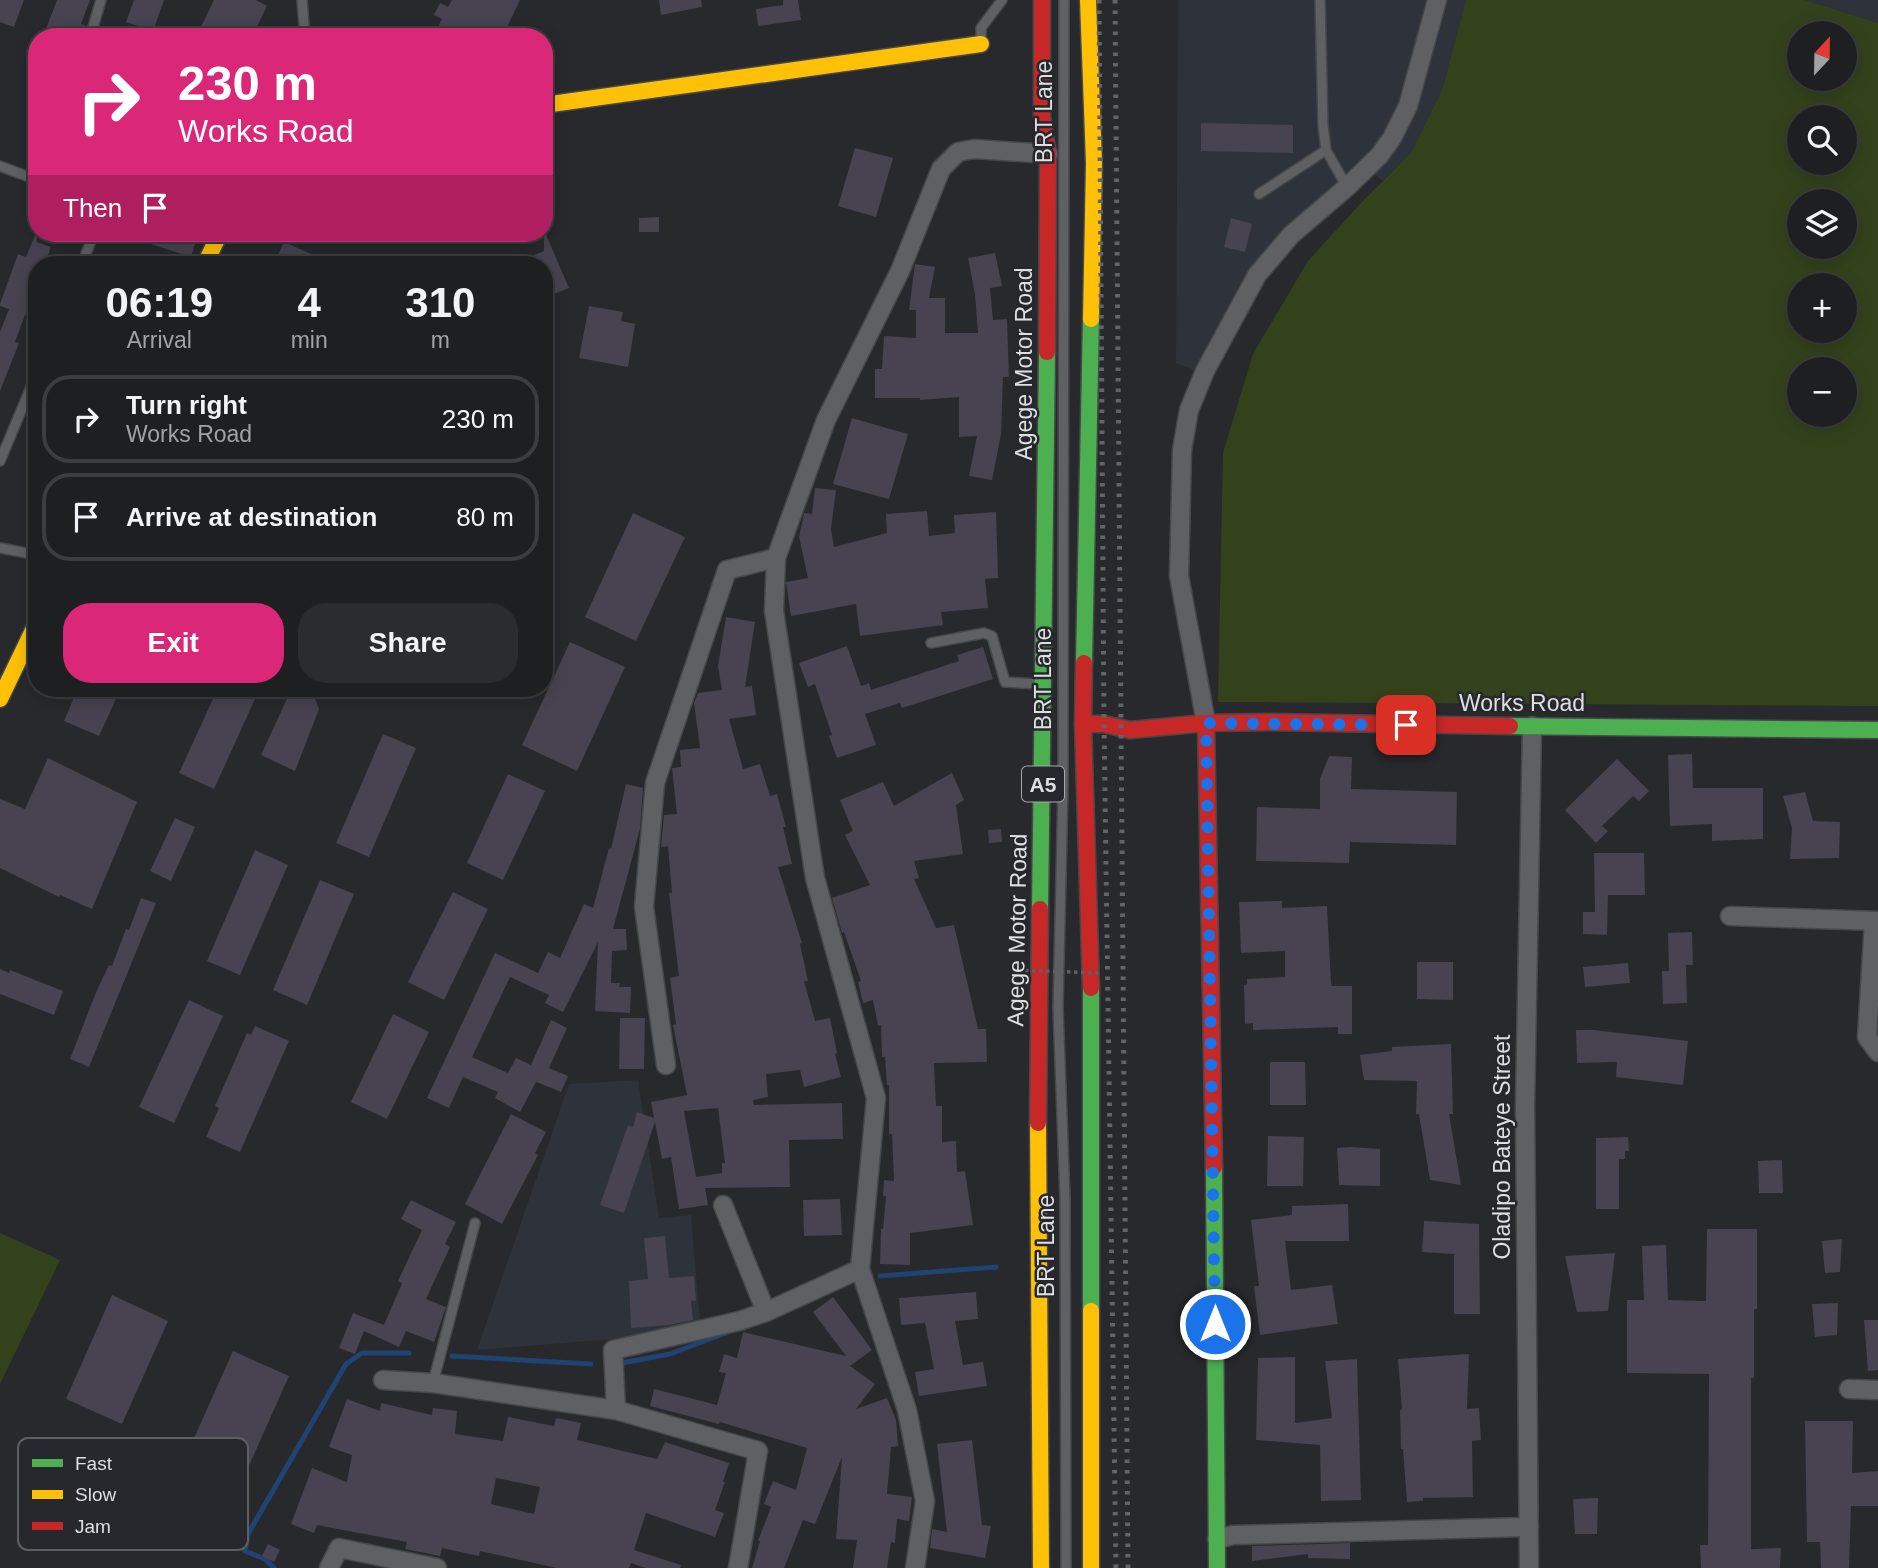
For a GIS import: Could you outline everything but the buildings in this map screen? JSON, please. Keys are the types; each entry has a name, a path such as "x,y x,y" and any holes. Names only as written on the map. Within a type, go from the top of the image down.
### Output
{"main road":[{"name":"Agege Motor Road","path":"1041,1568 1038,1045 1048,154 1042,117 1042,0"},
{"name":"A5","path":"1088,0 1094,163 1083,724 1092,1040 1091,1568"},
{"path":"553,104 981,44"},
{"path":"0,699 28,640"},
{"path":"1206,723 1214,1134 1217,1568"},
{"name":"Works Road","path":"1083,724 1104,724 1130,730 1206,723 1878,730"}],"street":[{"path":"1206,723 1179,576 1182,450 1189,410 1205,371 1257,275 1292,235 1379,156 1392,138 1408,106 1437,0"},
{"path":"915,1568 925,1501 907,1410 860,1269 876,1098 815,878 774,611 776,558 826,420 900,271 941,169 958,152 974,149 1048,154"},
{"path":"666,1065 644,907 655,783 727,570 776,558"},
{"name":"Oladipo Bateye Street","path":"1529,1568 1525,1106 1532,726"},
{"path":"1730,916 1876,921 1867,1037 1878,1052"},
{"path":"723,1205 766,1312"},
{"path":"616,1410 613,1350 739,1321 766,1312 860,1269"},
{"path":"383,1380 433,1383 616,1410 758,1451 738,1568"},
{"path":"1849,1389 1878,1390"},
{"path":"1217,1539 1233,1535 1529,1527"},
{"path":"329,1568 339,1548 437,1568"}],"lane":[{"path":"93,28 101,0"},
{"path":"302,0 304,28"},
{"path":"981,44 981,28 1002,0"},
{"name":"BRT Lane","path":"1063,0 1063,787 1058,1008 1065,1198 1066,1568"},
{"path":"1320,0 1326,150 1347,187"},
{"path":"1259,194 1326,150"},
{"path":"0,166 28,177"},
{"path":"0,461 28,394"},
{"path":"0,548 28,553"},
{"path":"931,643 984,633 992,636 1005,682 1044,684"},
{"path":"0,673 23,650"},
{"path":"433,1383 475,1223"}],"path":[{"path":"1018,970 1101,973"}],"shaded area":[{"path":"1178,0 1466,0 1442,90 1411,153 1382,181 1364,164 1300,218 1243,279 1194,370 1176,363"},
{"path":"1805,0 1878,0 1878,23"},
{"path":"638,1080 659,1218 691,1215 701,1332 477,1350 569,1084"}],"green space":[{"path":"1466,0 1805,0 1878,23 1878,706 1218,702 1223,453 1253,354 1308,261 1411,153 1442,90"},
{"path":"0,1233 60,1260 0,1384"}],"waterway":[{"path":"880,1276 996,1267"},
{"path":"616,1364 670,1354 731,1331"},
{"path":"248,1534 346,1364 362,1353 409,1353"},
{"path":"452,1356 591,1364"},
{"path":"245,1550 265,1559 274,1568"}],"railway":[{"path":"1099,0 1104,724 1116,1568"},
{"path":"1115,0 1128,1568"}],"traffic: fast":[{"path":"1084,663 1091,319"},
{"path":"1040,909 1047,352"},
{"path":"1510,726 1878,730"},
{"path":"1091,988 1091,1311"},
{"path":"1214,1167 1217,1568"}],"traffic: slow":[{"path":"1088,0 1094,163 1091,319"},
{"path":"553,104 981,44"},
{"path":"209,256 216,242"},
{"path":"0,699 28,641"},
{"path":"1038,1123 1041,1568"},
{"path":"1091,1311 1091,1568"}],"traffic: jam":[{"path":"1042,0 1042,117 1048,154 1047,352"},
{"path":"1084,663 1083,724 1091,988"},
{"path":"1083,724 1104,724 1130,730 1206,723 1268,722 1510,726"},
{"path":"1206,723 1214,1167"},
{"path":"1038,1123 1040,909"}],"route":[{"path":"1215,1324 1206,723 1406,725"}]}
